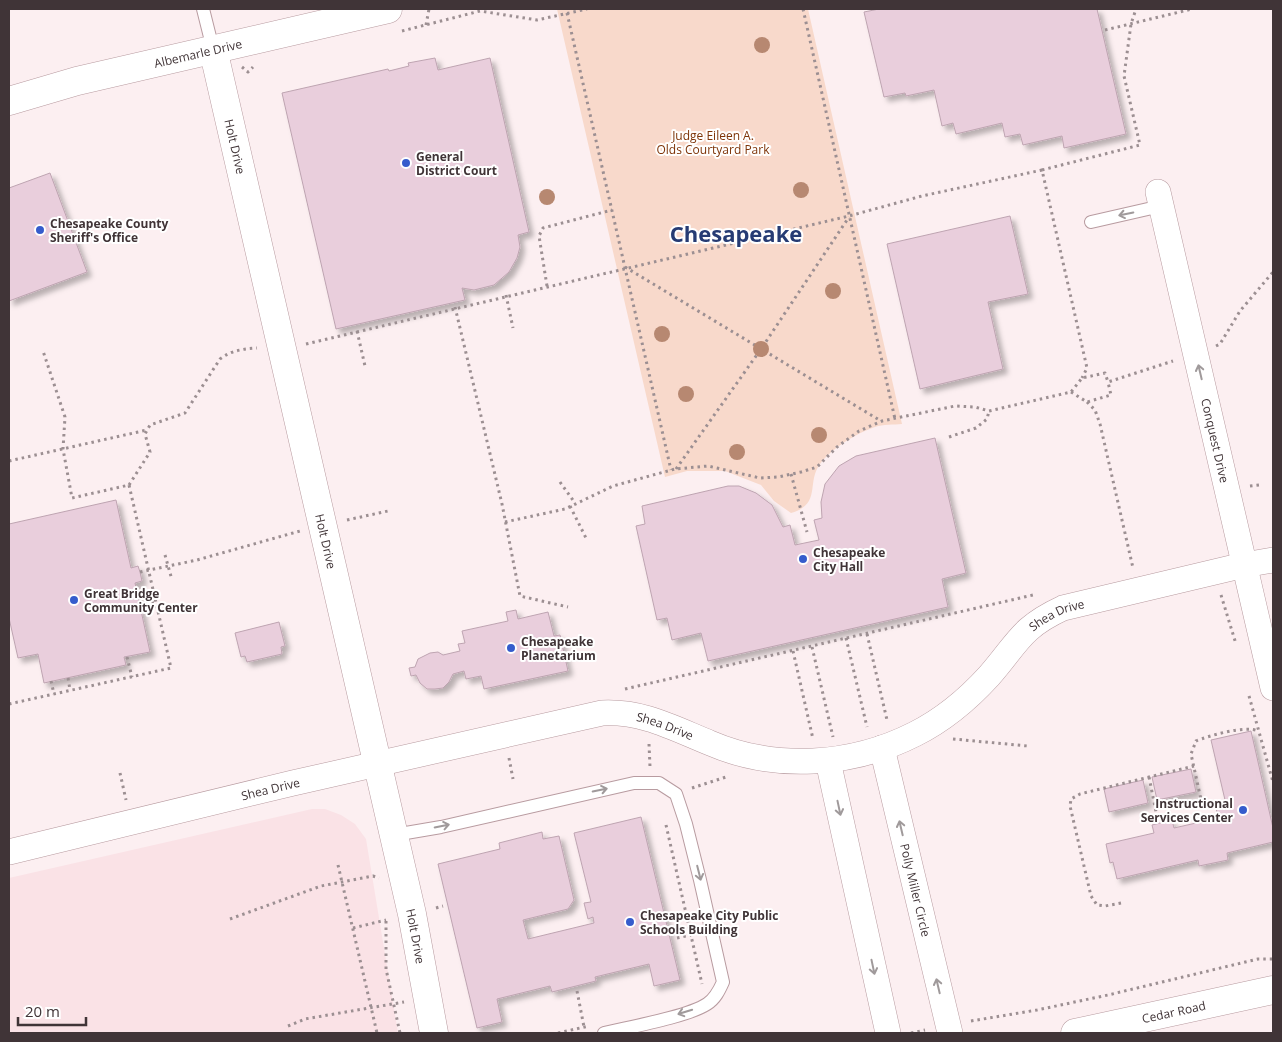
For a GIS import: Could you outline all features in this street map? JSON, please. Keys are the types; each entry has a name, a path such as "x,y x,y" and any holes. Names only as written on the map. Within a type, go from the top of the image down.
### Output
{"street":[{"name":"Albemarle Drive","path":"9,102 77,81 388,9"},
{"name":"Holt Drive","path":"213,49 412,914 434,1033"},
{"name":"Conquest Drive","path":"1160,199 1273,688"},
{"name":"Shea Drive","path":"9,852 602,713 622,712 661,721 712,744 762,759 825,747 850,758 879,734 917,733 958,707 990,675 1017,639 1046,616 1063,608 1244,565 1273,560"},
{"name":"Polly Miller Circle","path":"879,734 949,1029"},
{"path":"825,747 888,1033"},
{"name":"Cedar Road","path":"1075,1033 1273,990"}],"lane":[{"path":"203,9 213,49"},
{"path":"1091,222 1160,199"},
{"path":"394,835 441,827 634,783 659,783 676,794 700,880 722,982 718,994 706,1004 688,1012 604,1033"}],"path":[{"path":"426,25 429,9"},
{"path":"803,9 895,419"},
{"path":"9,461 146,430 150,425 185,413 214,366 227,353 240,349 304,344 625,267 850,216 922,196 1042,170 1140,145 1124,76 1130,24 1136,9"},
{"path":"1105,30 1192,9"},
{"path":"567,13 673,470"},
{"path":"505,522 570,506 613,486 673,470 708,466 760,478 791,474 817,467 838,447 859,431 882,422 956,406 975,407 989,411 1071,392 1087,368 1042,170"},
{"path":"547,286 539,236 543,228 612,210"},
{"path":"673,470 761,349 850,216"},
{"path":"625,267 882,422"},
{"path":"1108,382 1196,354 1220,344 1240,311 1273,272"},
{"path":"506,295 513,328"},
{"path":"455,307 505,522 520,596 568,607"},
{"path":"356,331 365,366"},
{"path":"43,351 65,417 63,449 72,498 129,485 150,452 146,430"},
{"path":"1082,378 1105,373 1111,395 1087,402"},
{"path":"1071,392 1087,402 1095,410 1100,424 1134,572"},
{"path":"949,438 976,428 987,419 989,411"},
{"path":"791,474 807,532"},
{"path":"560,482 575,503"},
{"path":"9,704 171,668 129,485"},
{"path":"570,506 586,538"},
{"path":"140,572 388,511"},
{"path":"165,555 172,580"},
{"path":"622,690 1038,594"},
{"path":"146,604 155,602"},
{"path":"867,634 879,734"},
{"path":"846,638 879,734"},
{"path":"812,647 825,747"},
{"path":"793,651 825,747"},
{"path":"128,657 132,677"},
{"path":"68,678 70,690"},
{"path":"51,681 54,694"},
{"path":"1202,804 1191,754 1196,742 1241,729 1253,729 1258,732"},
{"path":"1121,903 1105,906 1097,905 1094,901 1070,806 1071,800 1080,794 1194,766"},
{"path":"120,773 126,803 136,801"},
{"path":"1149,777 1156,812"},
{"path":"664,816 703,992"},
{"path":"338,865 377,1033"},
{"path":"230,919 321,886 373,876 380,878"},
{"path":"677,938 691,935"},
{"path":"911,1033 949,1029 1258,959 1273,958"},
{"path":"576,991 584,1027"},
{"path":"558,1033 592,1025"}],"shaded area":[{"path":"312,809 325,809 341,815 355,824 366,839 398,1033 9,1033 9,878"}],"green space":[{"name":"Judge Eileen A. Olds Courtyard Park","path":"557,9 808,9 902,424 875,427 853,437 831,452 816,471 810,499 801,509 791,513 774,501 761,485 725,471 687,471 665,477"}],"building":[{"path":"879,9 1097,9 1126,134 1064,148 1062,136 1023,145 1020,134 1005,137 1002,123 956,134 953,123 942,126 934,90 906,96 905,93 884,97 864,12"},
{"name":"General District Court","path":"435,58 438,70 490,58 529,232 518,235 520,247 517,258 509,272 494,285 474,290 462,288 465,300 336,329 282,93 388,69 389,71 409,66 408,63"},
{"name":"Chesapeake County Sheriff's Office","path":"50,173 87,272 9,301 9,188"},
{"path":"1010,216 1028,294 988,302 1003,369 920,389 887,244"},
{"name":"Chesapeake City Hall","path":"935,438 966,573 942,579 948,607 708,661 701,633 672,640 667,618 657,620 636,526 645,524 642,506 728,486 739,486 756,493 772,505 783,527 790,525 795,545 819,540 814,520 822,518 821,502 825,484 839,466 856,456"},
{"name":"Great Bridge Community Center","path":"116,500 131,568 138,566 140,572 142,581 135,583 150,652 124,657 126,665 44,683 38,654 18,658 9,618 9,524"},
{"name":"Chesapeake Planetarium","path":"516,610 518,619 548,612 554,636 560,635 568,671 484,689 481,676 466,679 464,671 453,674 443,688 435,689 427,689 420,683 416,675 411,676 409,668 415,667 418,659 430,653 438,652 443,655 460,651 458,644 465,643 462,631 508,621 506,612"},
{"path":"279,622 285,646 281,647 282,654 247,662 245,656 241,657 235,633"},
{"name":"Instructional Services Center","path":"1251,731 1273,828 1273,842 1227,853 1228,860 1199,866 1198,860 1117,879 1113,862 1110,863 1106,844 1154,833 1152,825 1172,820 1174,828 1218,818 1215,802 1225,800 1211,740"},
{"path":"1191,769 1196,792 1157,800 1152,777"},
{"path":"1143,780 1148,803 1109,812 1104,789"},
{"name":"Chesapeake City Public Schools Building","path":"641,817 680,980 654,986 649,964 595,977 596,981 552,992 550,986 497,999 502,1022 477,1028 438,864 500,849 499,843 542,832 543,839 559,836 574,900 568,909 523,920 528,939 594,923 593,917 588,919 584,903 591,902 574,833"}],"place":[{"name":"General District Court","path":"406,163"},
{"name":"Chesapeake County Sheriff's Office","path":"40,230"},
{"name":"Chesapeake City Hall","path":"803,559"},
{"name":"Great Bridge Community Center","path":"74,600"},
{"name":"Chesapeake Planetarium","path":"511,648"},
{"name":"Instructional Services Center","path":"1243,810"},
{"name":"Chesapeake City Public Schools Building","path":"630,922"}],"district":[{"name":"Chesapeake","path":"736,233"}]}
